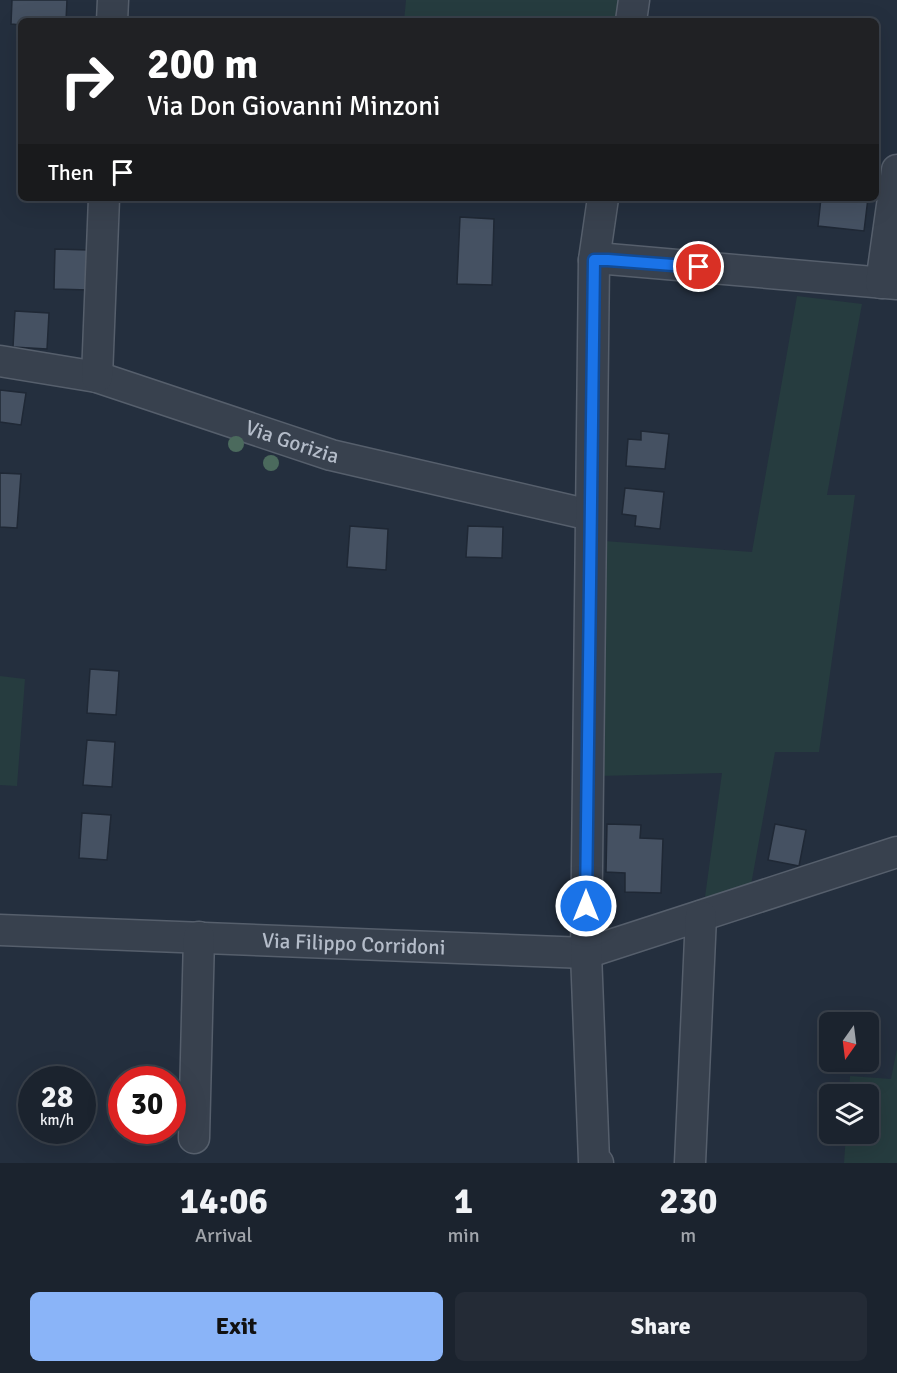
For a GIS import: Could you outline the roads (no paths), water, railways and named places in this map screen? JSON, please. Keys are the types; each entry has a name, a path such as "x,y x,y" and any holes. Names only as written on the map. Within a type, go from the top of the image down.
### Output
{"street":[{"path":"112,18 113,0"},
{"path":"631,18 634,0"},
{"path":"594,260 889,284 897,170"},
{"path":"97,377 104,201"},
{"path":"598,1163 594,1161 586,952 594,260 603,201"},
{"name":"Via Gorizia","path":"0,361 97,377 331,454 590,515"},
{"name":"Via Filippo Corridoni","path":"0,930 586,952 897,852"},
{"path":"690,1163 701,916"},
{"path":"194,1138 199,937"}]}
